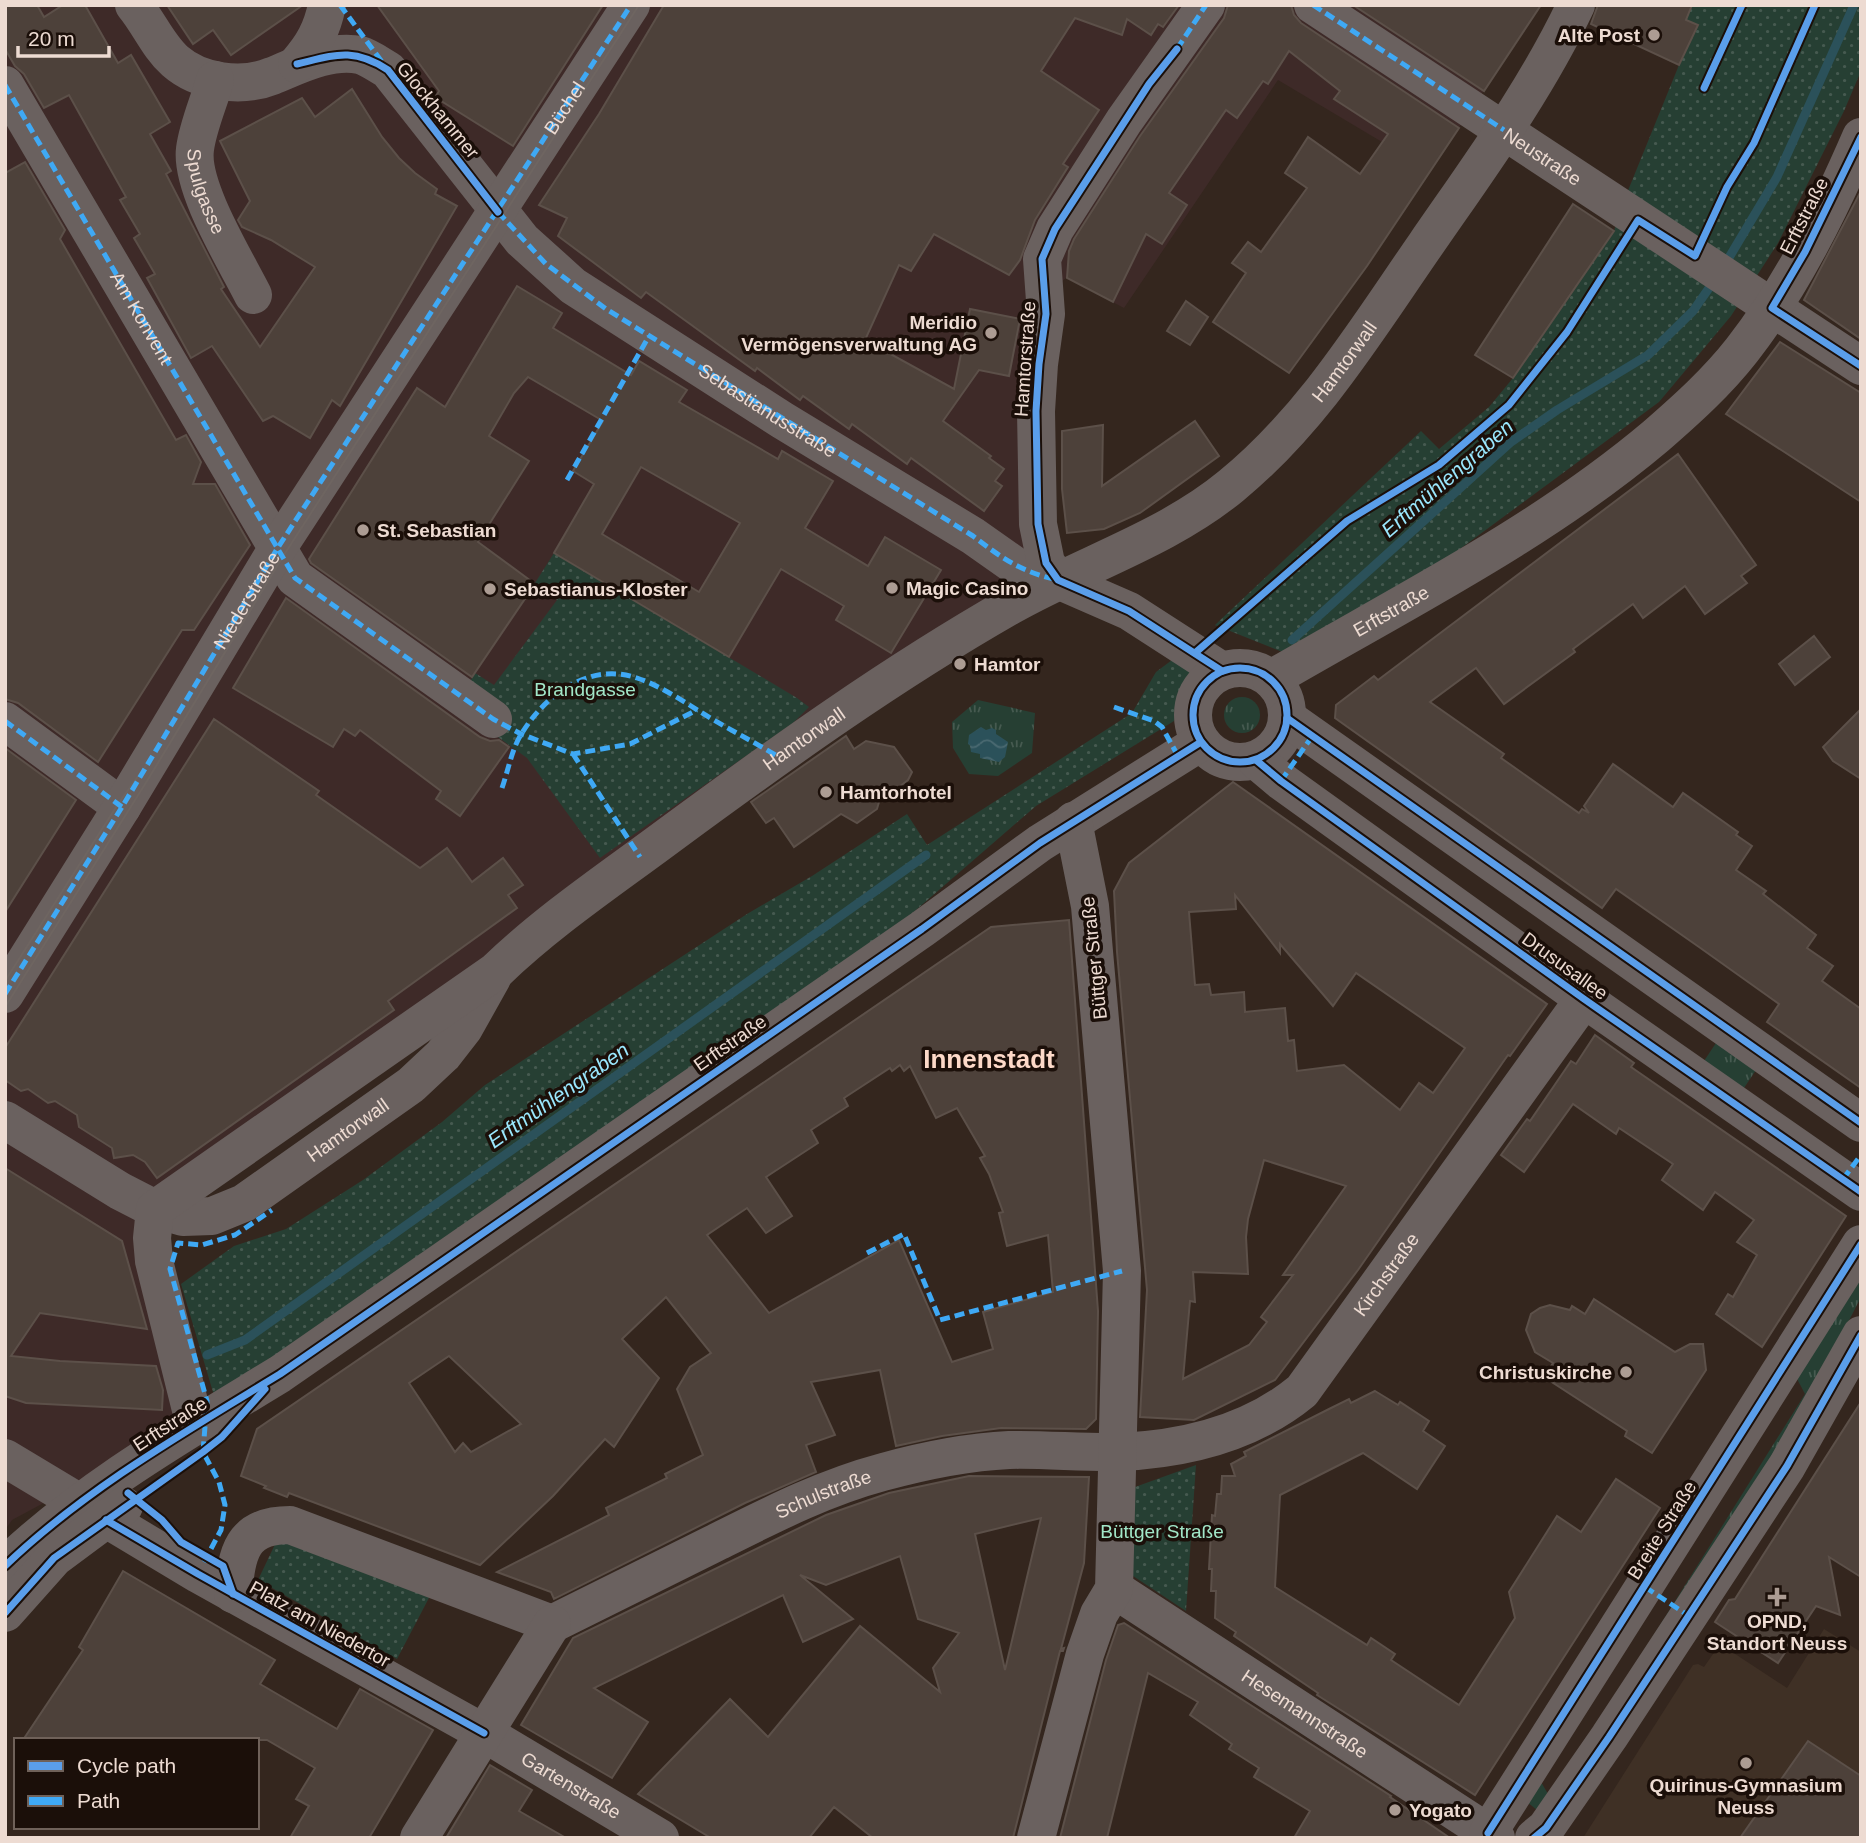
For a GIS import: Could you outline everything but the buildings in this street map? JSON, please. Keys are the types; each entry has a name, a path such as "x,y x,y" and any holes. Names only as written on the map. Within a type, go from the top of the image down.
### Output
{"street":[{"path":"134,5 159,43 175,61 194,73 215,80 243,82 270,77 297,64 313,46 323,24 327,5"},
{"name":"Büchel","path":"498,212 631,5"},
{"name":"Hamtorstraße","path":"1058,580 1046,563 1038,524 1037,401 1046,314 1042,259 1055,229 1149,84 1177,50 1206,5"},
{"name":"Neustraße","path":"1313,5 1861,366"},
{"name":"Hamtorwall","path":"155,1209 496,971 544,928 777,756 879,686 1058,580 1181,521 1229,488 1255,466 1301,418 1504,130 1576,5"},
{"name":"Glockhammer","path":"297,64 344,55 359,55 388,70 498,212"},
{"name":"Spulgasse","path":"215,80 195,148 195,168 204,198 253,295"},
{"name":"Am Konvent","path":"5,85 295,578 494,719"},
{"name":"Erftstraße","path":"1271,679 1517,537 1582,494 1635,454 1714,382 1741,351 1757,299 1805,252 1861,137"},
{"name":"Niederstraße","path":"5,994 122,807 277,549 498,212"},
{"name":"Sebastianusstraße","path":"498,212 546,264 606,309 973,536 1017,567 1033,575 1058,580 1129,611 1222,671"},
{"path":"1129,611 1123,582 1135,544"},
{"path":"1247,668 1271,679 1286,704 1287,718 1278,744 1256,760 1226,760 1212,753 1201,742 1194,722 1195,702 1205,684 1222,671 1247,668"},
{"path":"1287,718 1861,1123"},
{"path":"5,721 122,807"},
{"name":"Erftstraße","path":"93,1511 195,1426 279,1374 911,937 1040,843 1201,742"},
{"name":"Drususallee","path":"1256,760 1584,999 1861,1192"},
{"name":"Büttger Straße","path":"1036,1838 1085,1654 1099,1614 1114,1589 1119,1452 1122,1271 1090,906 1073,821"},
{"name":"Kirchstraße","path":"1119,1452 1208,1441 1261,1418 1286,1404 1301,1391 1584,999"},
{"path":"5,1120 120,1191 155,1209 152,1238 154,1261 195,1426"},
{"name":"Breite Straße","path":"1492,1835 1861,1244"},
{"path":"1534,1838 1546,1828 1787,1466 1861,1335"},
{"name":"Erftstraße","path":"93,1511 222,1437 279,1374"},
{"name":"Schulstraße","path":"552,1624 793,1504 842,1483 947,1458 1005,1450 1119,1452"},
{"path":"5,1458 93,1511"},
{"path":"5,1566 30,1542 93,1511"},
{"path":"5,1613 93,1511"},
{"name":"Platz am Niedertor","path":"93,1511 233,1594 484,1733"},
{"name":"Platz am Niedertor","path":"233,1594 236,1562 245,1542 256,1530 272,1525 290,1525 552,1624"},
{"name":"Hesemannstraße","path":"1114,1589 1492,1835"},
{"path":"419,1838 552,1624"},
{"name":"Gartenstraße","path":"484,1733 660,1838"}],"shaded area":[{"path":"5,5 1541,5 1428,174 1382,142 1278,80 1124,308 1066,278 1048,293 1039,392 1060,575 152,1207 188,1402 170,1425 94,1476 12,1520 5,1530"},
{"name":"Quirinus-Gymnasium Neuss","path":"1824,1629 1861,1652 1861,1838 1583,1838 1693,1665 1704,1667 1720,1644 1787,1688"}],"green space":[{"path":"1692,5 1861,5 1861,71 1778,243 1731,316 1659,402 1422,577 1285,653 1215,625 1421,431 1439,449 1489,407 1513,378 1614,231 1627,193 1697,26 1686,20"},
{"name":"Brandgasse","path":"554,553 809,707 793,723 600,858 527,758 455,706 475,673 494,685 557,600 535,583"},
{"path":"1172,660 1190,672 1193,681 1174,721 1036,806 909,916 215,1399 181,1284 234,1246 286,1229 363,1180 442,1122 485,1085 747,914 812,876 907,814 927,845 1132,713 1156,672"},
{"path":"1242,697 1255,702 1260,715 1255,728 1242,733 1229,728 1224,715 1229,702"},
{"path":"978,700 1035,713 1032,753 998,776 969,774 953,748 952,722"},
{"path":"1720,1037 1760,1064 1742,1091 1702,1064"},
{"path":"1861,1270 1861,1297 1786,1444 1619,1702 1537,1810 1522,1798 1537,1775 1548,1794 1613,1700 1805,1394 1794,1373"},
{"name":"Büttger Straße","path":"1196,1465 1186,1611 1130,1574 1135,1487"},
{"path":"279,1536 431,1594 397,1659 258,1580"}],"water":[{"path":"981,727 996,730 996,734 1008,742 1005,757 999,762 980,758 980,754 971,752 969,735"}],"waterway":[{"name":"Erftmühlengraben","path":"1724,266 1777,177 1854,5"},
{"name":"Erftmühlengraben","path":"1292,640 1511,442 1557,410 1648,355 1693,311 1714,281"},
{"name":"Erftmühlengraben","path":"207,1355 245,1340 926,855"}],"tram line":[{"path":"5,1007 147,781 282,558 639,5"},
{"path":"5,981 118,804 147,764"}],"marked path":[{"path":"340,5 382,62"},
{"path":"5,994 122,807 277,549 631,5"},
{"path":"1177,49 1206,5"},
{"path":"1313,5 1504,130"},
{"path":"5,85 295,578 493,719 521,734 573,754 630,744 697,710"},
{"path":"498,212 546,264 606,309 1023,569 1058,580"},
{"path":"567,480 649,336"},
{"path":"502,788 522,733 543,706 571,685 603,674 620,674 653,684 777,756"},
{"path":"1114,707 1154,721 1162,727 1178,756"},
{"path":"5,721 122,807"},
{"path":"1281,781 1313,735"},
{"path":"573,754 640,857"},
{"path":"1843,1179 1861,1155"},
{"path":"204,1562 221,1530 225,1505 219,1482 203,1452 207,1401 170,1269 178,1243 202,1245 235,1235 272,1210"},
{"path":"867,1253 904,1234 940,1320 1122,1271"},
{"path":"1645,1587 1689,1616"}],"cycle path":[{"path":"1704,88 1742,5"},
{"path":"1195,653 1347,521 1439,465 1509,405 1567,332 1638,220 1695,256 1727,187 1754,143 1815,5"},
{"path":"1177,49 1149,84 1055,229 1042,259 1046,314 1036,411 1038,524 1046,563 1058,580 1129,611 1222,671"},
{"path":"297,64 344,55 364,58 388,70 498,212"},
{"path":"1861,137 1805,252 1772,308 1861,366"},
{"path":"1240,668 1258,672 1273,682 1283,697 1287,715 1283,733 1273,748 1258,758 1240,762 1222,758 1207,748 1197,733 1193,715 1197,697 1207,682 1222,672 1240,668"},
{"path":"1287,718 1861,1123"},
{"path":"5,1566 36,1538 102,1487 172,1440 280,1374 922,929 1040,843 1201,742"},
{"path":"1256,760 1281,781 1584,999 1861,1192"},
{"path":"1488,1833 1861,1244"},
{"path":"1534,1838 1546,1828 1609,1737 1787,1466 1861,1335"},
{"path":"5,1613 54,1558 222,1437 265,1389"},
{"path":"128,1493 162,1520 181,1542 223,1566 233,1594"},
{"path":"106,1520 484,1733"}],"place":[{"name":"Alte Post","path":"1654,35"},
{"name":"Meridio Vermögensverwaltung AG","path":"991,333"},
{"name":"St. Sebastian","path":"363,530"},
{"name":"Magic Casino","path":"892,588"},
{"name":"Sebastianus-Kloster","path":"490,589"},
{"name":"Hamtor","path":"960,664"},
{"name":"Hamtorhotel","path":"826,792"},
{"name":"Christuskirche","path":"1626,1372"},
{"name":"OPND, Standort Neuss","path":"1777,1597"},
{"name":"Quirinus-Gymnasium Neuss","path":"1746,1763"},
{"name":"Yogato","path":"1395,1810"}],"district":[{"name":"Innenstadt","path":"989,1059"}]}
